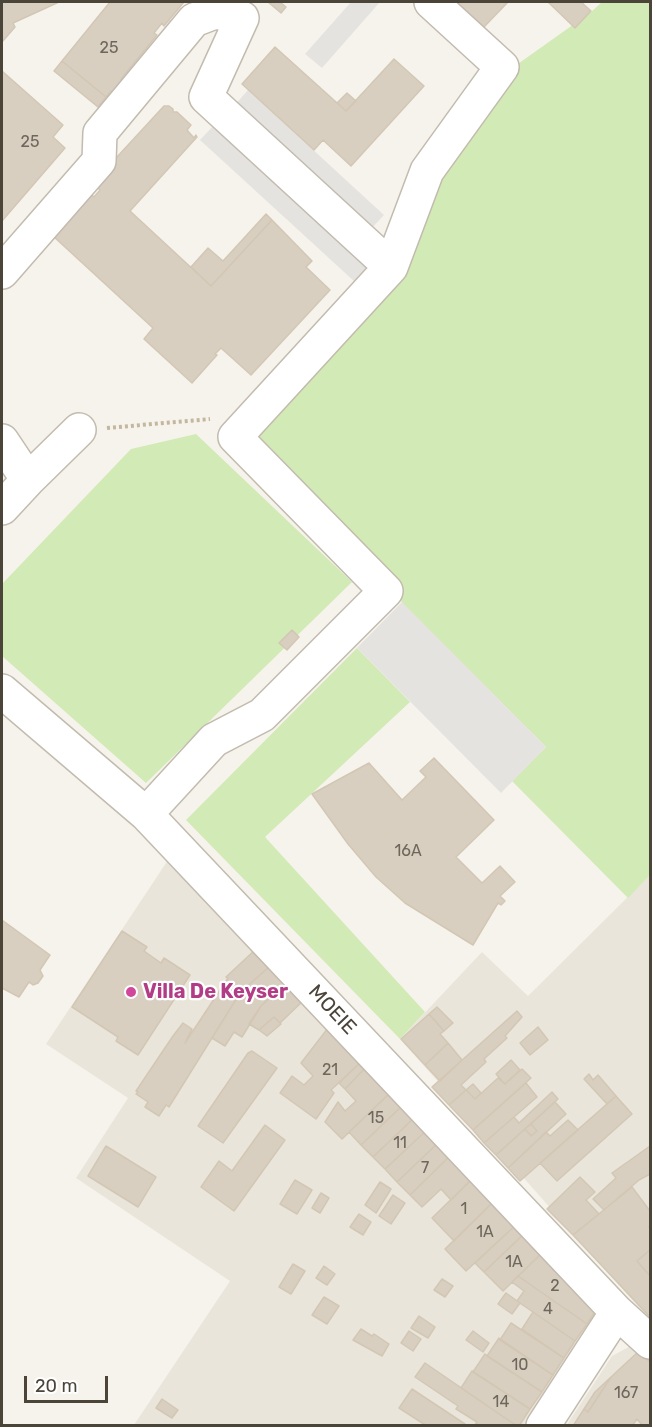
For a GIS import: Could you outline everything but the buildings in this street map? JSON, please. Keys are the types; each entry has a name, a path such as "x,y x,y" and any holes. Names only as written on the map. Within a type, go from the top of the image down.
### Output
{"street":[{"path":"146,814 214,740 262,715 386,591 235,437 391,267 427,171 501,67 432,2"},
{"path":"2,272 99,161 100,133 194,20 215,12 242,18 206,97 391,267"},
{"path":"2,508 79,430"},
{"path":"2,441 28,480"},
{"name":"MOEIE","path":"2,691 146,814 618,1312 651,1342"},
{"path":"543,1425 618,1312"}],"path":[{"path":"79,430 255,415"}],"shaded area":[{"path":"351,2 380,2 322,68 305,54"},
{"path":"248,90 384,215 370,230 234,106"},
{"path":"215,124 369,266 355,282 200,140"},
{"path":"402,602 546,747 501,793 357,648"},
{"path":"172,854 605,1312 529,1425 134,1425 230,1281 76,1178 128,1098 46,1044"},
{"path":"650,875 650,1320 400,1039 482,952 528,996"},
{"path":"634,1344 650,1361 650,1425 566,1426 612,1356"}],"green space":[{"path":"602,2 650,2 650,875 628,898 512,781 546,747 402,603 396,584 250,437 515,66"},
{"path":"196,434 352,582 146,783 2,656 2,584 131,449"},
{"path":"357,648 410,702 265,837 425,1012 400,1039 186,820"}],"place":[{"name":"Villa De Keyser","path":"131,992"}]}
